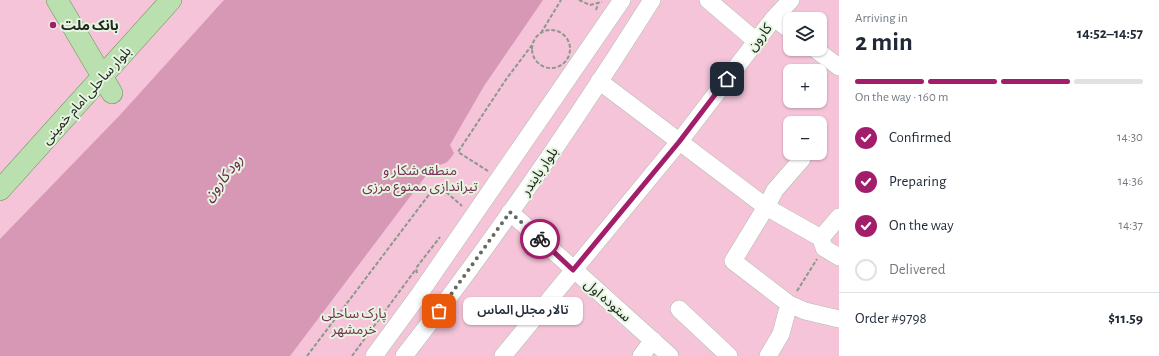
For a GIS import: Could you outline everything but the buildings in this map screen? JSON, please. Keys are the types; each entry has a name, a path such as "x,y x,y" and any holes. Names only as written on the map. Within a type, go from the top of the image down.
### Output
{"main road":[{"path":"57,0 111,80"},
{"path":"72,0 111,80"},
{"name":"بلوار ساحلی امام خمینی","path":"0,190 111,80 171,0"}],"street":[{"name":"بلوار بایندر","path":"374,356 622,0"},
{"name":"بلوار بایندر","path":"404,356 439,311 510,212 599,82 652,0"},
{"path":"708,0 756,41"},
{"name":"کارون","path":"503,356 679,142 774,18 791,0"},
{"path":"774,18 783,25"},
{"path":"600,33 622,47"},
{"path":"824,56 839,67"},
{"path":"599,82 766,207 822,243 839,258"},
{"path":"801,160 775,190 733,261 789,304 805,311 839,319"},
{"name":"ستوده اول","path":"510,212 670,356"},
{"path":"822,243 839,217"},
{"path":"768,356 781,334 789,304"},
{"path":"679,309 729,356"},
{"path":"641,356 653,340"}],"path":[{"path":"491,172 458,152 507,78 541,33 561,0"},
{"path":"579,0 590,5 598,4 605,0"},
{"path":"532,46 532,53 542,66 549,68 557,67 564,63 570,49 568,41 564,35 557,31 549,30 541,33"},
{"path":"306,356 437,184 462,206"},
{"path":"789,304 822,243"},
{"path":"352,356 416,268"}],"green space":[{"name":"منطقه شکار و تیراندازی ممنوع مرزی","path":"0,0 839,0 839,356 0,356"}],"water":[{"name":"رود کارون","path":"224,0 543,0 484,86 450,145 454,153 452,156 446,163 434,165 290,356 0,356 0,239 120,115"}],"way so far":[{"path":"439,311 510,212 540,239"}],"place":[{"name":"بانک ملت","path":"53,25"},
{"name":"تالار مجلل الماس","path":"439,311"}],"route":[{"path":"540,239 573,270 679,142 727,79"}],"park label":[{"name":"پارک ساحلی خرمشهر","path":"354,322"}]}
